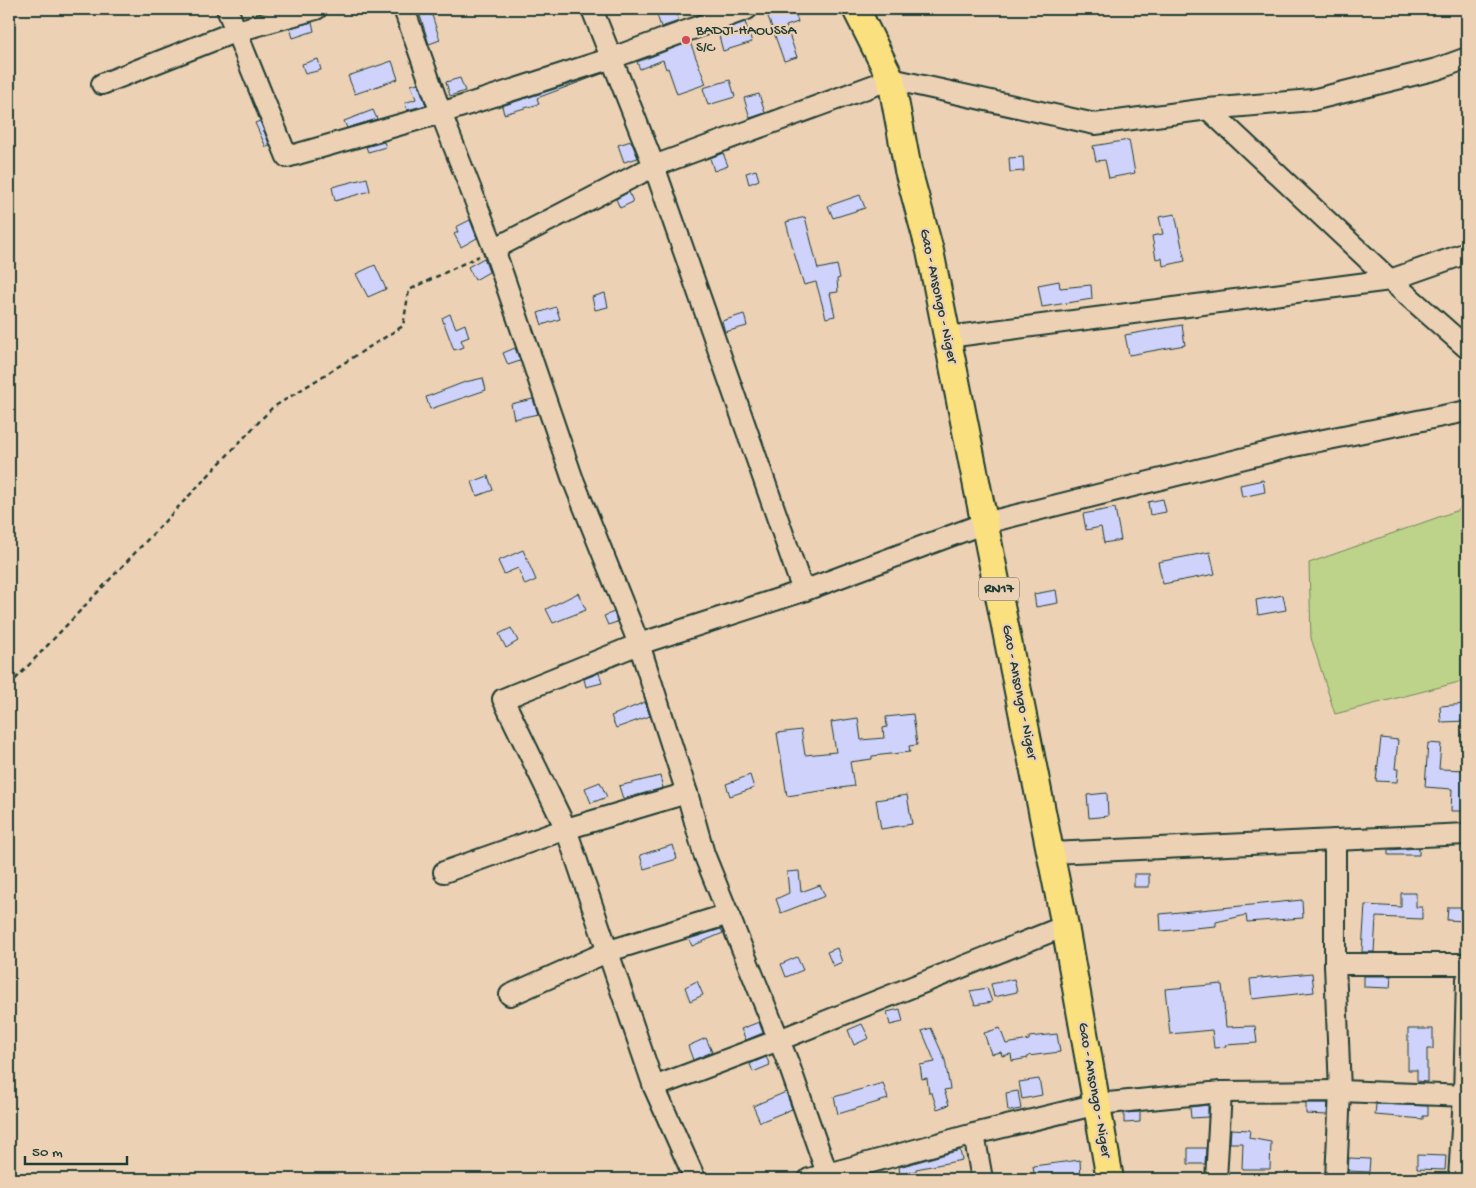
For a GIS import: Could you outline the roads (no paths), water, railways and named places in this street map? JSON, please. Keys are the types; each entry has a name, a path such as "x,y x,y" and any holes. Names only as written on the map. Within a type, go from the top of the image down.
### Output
{"main road":[{"name":"Gao - Ansongo - Niger","path":"856,9 891,79 908,170 930,251 1065,926 1110,1179"}],"street":[{"path":"227,9 287,157 441,113 612,58 747,9"},
{"path":"102,84 237,31 316,9"},
{"path":"404,9 441,113 494,249 572,477 639,644 687,793 704,854 779,1040 822,1177 974,1134 1098,1104 1221,1092 1340,1091 1466,1096"},
{"path":"592,9 654,166 803,591"},
{"path":"494,249 654,166 891,79 1095,124 1208,109 1312,100 1437,69 1467,58"},
{"path":"1208,109 1390,280 1467,348"},
{"path":"948,338 1390,280 1467,252"},
{"path":"695,1179 654,1087 566,829 504,699 639,644 803,591 985,523 1289,447 1467,411"},
{"path":"444,872 566,829 687,793"},
{"path":"1050,853 1467,834"},
{"path":"1335,840 1335,964 1340,1091 1336,1179"},
{"path":"510,995 609,951 729,914"},
{"path":"654,1087 779,1040 1065,926"},
{"path":"1335,964 1467,964"},
{"path":"1459,1179 1466,1096 1467,979"},
{"path":"1216,1179 1221,1092"},
{"path":"974,1134 982,1179"}],"place":[{"name":"BADJI-HAOUSSA S/C","path":"686,40"}]}
